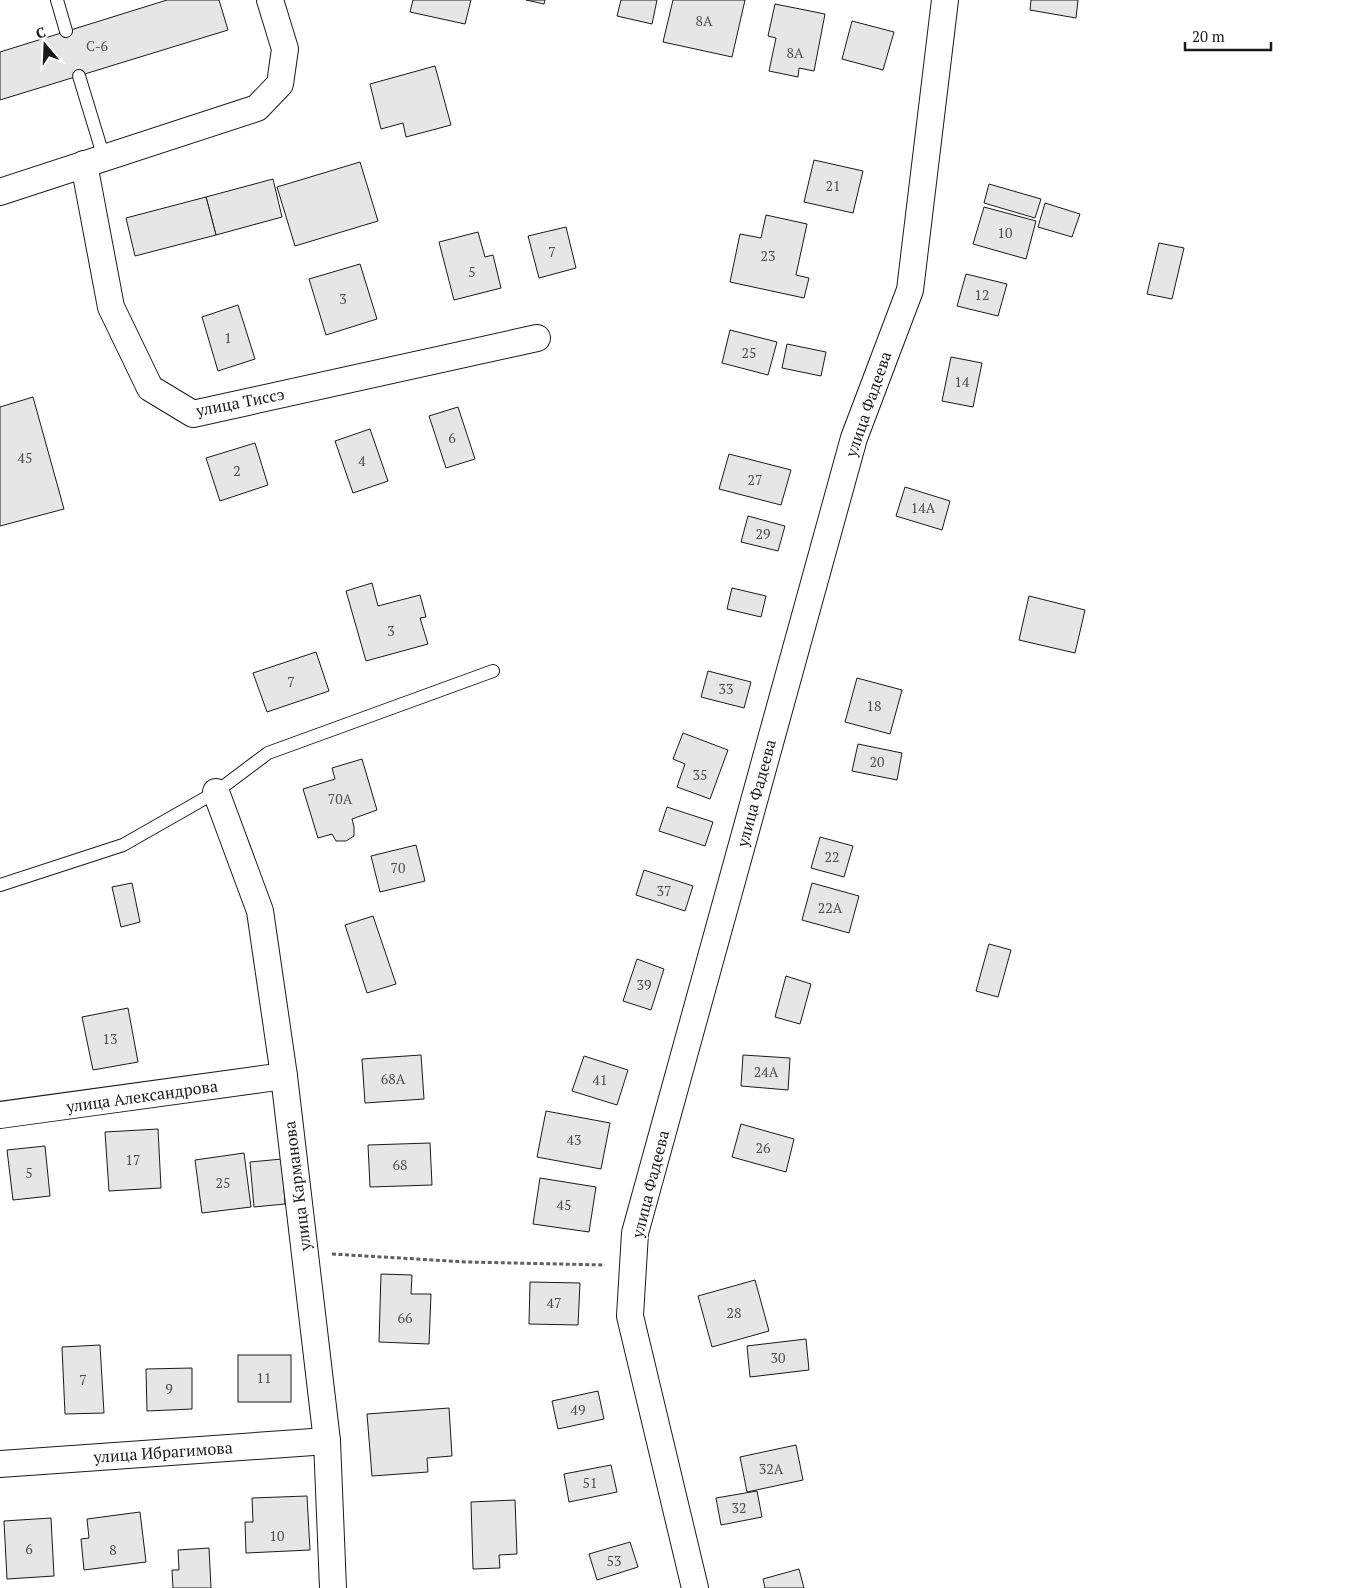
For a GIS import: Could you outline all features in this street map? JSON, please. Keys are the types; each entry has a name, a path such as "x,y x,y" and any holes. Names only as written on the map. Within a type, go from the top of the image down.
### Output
{"street":[{"path":"0,192 257,108 280,84 285,49 270,0"},
{"name":"улица Фадеева","path":"695,1588 630,1316 635,1233 854,438 910,290 945,0"},
{"name":"улица Тиссэ","path":"94,161 111,307 150,388 193,414 537,338"},
{"name":"улица Карманова","path":"216,792 260,912 284,1076 327,1441 332,1588"},
{"name":"улица Александрова","path":"0,1115 284,1076"},
{"name":"улица Ибрагимова","path":"0,1464 327,1441"}],"lane":[{"path":"57,0 66,31"},
{"path":"79,76 94,161"},
{"path":"0,885 122,845 216,792 268,753 493,671"}],"path":[{"path":"304,1252 467,1262 633,1265"}],"building":[{"path":"167,0 219,0 228,30 0,100 0,52"},
{"path":"413,0 471,0 465,24 410,12"},
{"path":"526,0 545,0 544,4"},
{"path":"621,0 657,0 652,24 617,16"},
{"path":"673,0 745,0 732,57 663,42"},
{"path":"1031,0 1078,0 1076,18 1030,10"},
{"path":"775,4 825,14 814,71 799,68 798,77 769,71 776,38 768,36"},
{"path":"852,21 894,32 883,70 842,59"},
{"path":"435,66 451,125 406,137 403,123 381,129 370,84"},
{"path":"814,160 863,171 853,213 804,202"},
{"path":"360,162 378,221 295,246 277,187"},
{"path":"273,179 282,217 216,235 206,197"},
{"path":"989,184 1041,199 1035,218 984,203"},
{"path":"206,197 216,235 135,256 126,218"},
{"path":"1045,203 1080,214 1072,237 1038,227"},
{"path":"984,207 1036,221 1026,259 973,244"},
{"path":"766,215 807,224 796,275 809,278 804,298 730,282 740,234 761,238"},
{"path":"566,227 576,268 539,278 528,236"},
{"path":"478,232 485,257 493,255 501,288 454,300 439,242"},
{"path":"1159,243 1184,248 1172,299 1147,294"},
{"path":"360,264 377,319 326,335 309,279"},
{"path":"966,274 1007,284 998,316 957,306"},
{"path":"238,305 255,359 218,371 202,317"},
{"path":"730,330 777,342 768,375 722,363"},
{"path":"787,344 826,352 821,376 782,368"},
{"path":"951,357 982,363 973,407 942,401"},
{"path":"33,397 64,509 0,526 0,407"},
{"path":"458,407 475,459 446,468 429,416"},
{"path":"370,429 388,481 353,493 335,441"},
{"path":"255,443 268,485 220,501 206,458"},
{"path":"729,454 791,470 781,505 719,489"},
{"path":"905,487 950,501 942,530 896,516"},
{"path":"748,516 785,526 778,551 741,542"},
{"path":"372,583 378,606 420,595 426,617 420,618 428,644 366,661 346,591"},
{"path":"732,588 766,596 761,617 727,609"},
{"path":"1029,596 1085,610 1075,653 1019,640"},
{"path":"316,652 329,691 267,712 253,673"},
{"path":"708,671 751,682 744,708 701,697"},
{"path":"857,678 902,690 890,734 845,722"},
{"path":"683,733 728,750 710,799 677,787 685,764 673,759"},
{"path":"858,744 902,753 897,780 852,771"},
{"path":"362,759 377,810 352,819 354,836 346,841 336,841 332,834 318,838 303,789 335,779 332,768"},
{"path":"667,807 713,822 705,846 659,831"},
{"path":"820,837 853,846 844,877 811,868"},
{"path":"416,845 425,881 380,892 371,856"},
{"path":"644,870 693,886 685,911 636,895"},
{"path":"132,883 140,922 121,927 112,887"},
{"path":"812,883 859,896 849,933 802,920"},
{"path":"373,916 396,984 367,993 345,925"},
{"path":"989,944 1011,950 998,997 976,991"},
{"path":"637,959 664,969 651,1010 623,1001"},
{"path":"786,976 811,984 800,1024 775,1017"},
{"path":"128,1008 138,1062 93,1070 82,1017"},
{"path":"421,1055 424,1099 365,1103 362,1059"},
{"path":"743,1055 790,1058 788,1090 741,1086"},
{"path":"584,1056 628,1070 617,1105 572,1091"},
{"path":"546,1111 610,1123 601,1169 537,1157"},
{"path":"741,1124 794,1139 786,1172 732,1157"},
{"path":"158,1129 161,1188 109,1191 105,1132"},
{"path":"430,1143 432,1185 370,1187 368,1145"},
{"path":"45,1146 50,1196 13,1200 7,1150"},
{"path":"244,1153 251,1207 202,1213 195,1160"},
{"path":"282,1159 285,1204 254,1207 250,1162"},
{"path":"540,1178 596,1187 589,1232 533,1224"},
{"path":"381,1274 412,1275 411,1294 431,1294 429,1344 379,1342"},
{"path":"755,1280 769,1331 712,1347 698,1296"},
{"path":"530,1282 580,1283 578,1325 529,1324"},
{"path":"806,1339 809,1370 750,1377 747,1346"},
{"path":"100,1345 104,1413 65,1414 62,1347"},
{"path":"238,1355 291,1355 291,1402 238,1402"},
{"path":"192,1368 192,1409 147,1411 146,1369"},
{"path":"598,1391 604,1419 558,1429 552,1401"},
{"path":"449,1408 452,1456 427,1458 428,1472 372,1476 367,1414"},
{"path":"796,1445 803,1480 747,1492 740,1457"},
{"path":"611,1465 617,1492 569,1502 564,1474"},
{"path":"757,1491 762,1517 721,1525 716,1498"},
{"path":"307,1496 310,1550 246,1553 245,1522 253,1522 252,1498"},
{"path":"515,1500 517,1554 499,1555 500,1568 473,1569 471,1502"},
{"path":"140,1512 146,1562 84,1570 81,1539 89,1538 87,1519"},
{"path":"51,1518 54,1576 7,1579 4,1521"},
{"path":"630,1542 638,1567 597,1580 589,1554"},
{"path":"209,1548 211,1588 173,1588 172,1570 179,1570 178,1550"},
{"path":"799,1569 804,1588 765,1588 763,1579"}]}
